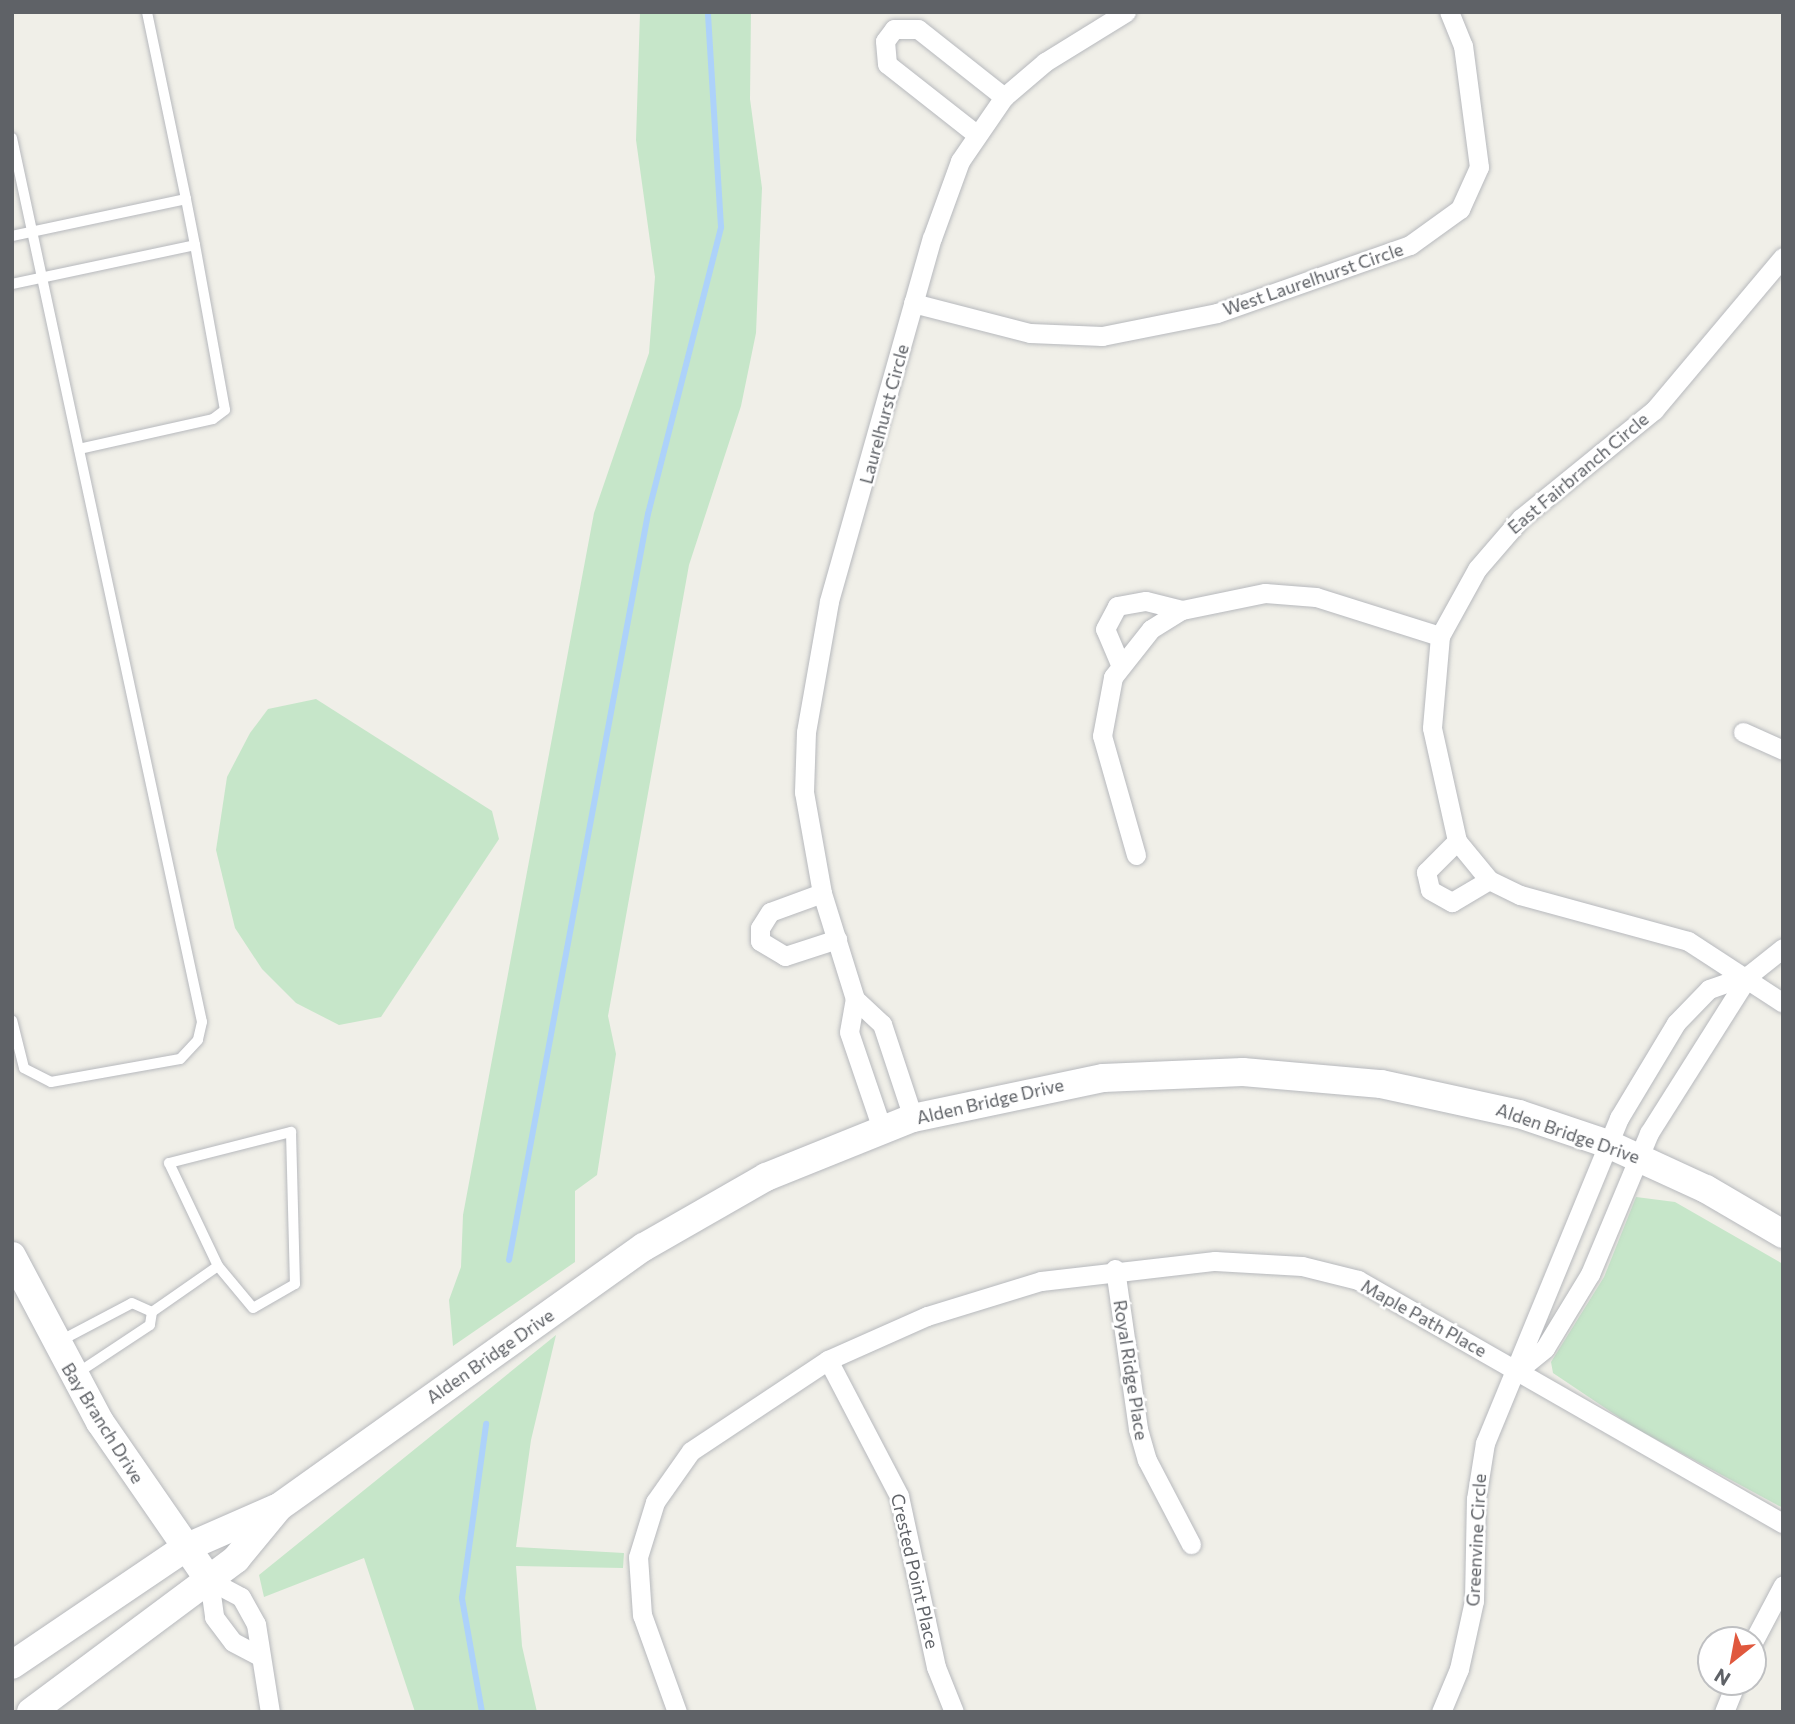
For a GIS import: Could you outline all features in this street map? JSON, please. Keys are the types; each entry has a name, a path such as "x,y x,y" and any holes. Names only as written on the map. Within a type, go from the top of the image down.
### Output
{"street":[{"name":"Laurelhurst Circle","path":"882,1129 849,1032 855,999 822,893 804,792 806,732 829,601 913,303 950,186 976,134 1004,97 1045,62 1126,12"},
{"name":"West Laurelhurst Circle","path":"913,303 1020,332 1102,336 1229,310 1410,245 1460,209 1479,167 1463,46 1449,12"},
{"path":"976,134 887,64 883,51 890,35 906,25 918,29 1004,97"},
{"name":"East Fairbranch Circle","path":"1783,257 1654,410 1497,542 1440,636 1432,728 1457,841 1489,880 1520,895 1657,930 1749,975 1783,1003"},
{"path":"1136,855 1102,736 1120,664 1151,629 1182,610 1291,593 1440,636"},
{"path":"1120,664 1105,629 1117,606 1146,601 1182,610"},
{"path":"1743,732 1783,750"},
{"path":"1457,841 1426,872 1430,890 1452,902 1489,880"},
{"path":"822,893 770,912 760,941 785,956 837,939"},
{"path":"1749,975 1783,948"},
{"name":"Greenvine Circle","path":"1441,1712 1472,1613 1485,1443 1517,1371 1525,1333 1648,1060 1676,1023 1709,989 1749,975"},
{"name":"Greenvine Circle","path":"1517,1371 1545,1348 1590,1274 1639,1157 1679,1078 1733,1007 1749,975"},
{"path":"855,999 882,1024 913,1118"},
{"name":"Alden Bridge Drive","path":"31,1712 209,1580 279,1507 644,1247 766,1177 913,1118 1103,1078 1243,1072 1452,1097 1608,1144 1639,1157 1783,1234"},
{"name":"Bay Branch Drive","path":"12,1256 72,1376 209,1580"},
{"name":"Maple Path Place","path":"677,1712 642,1615 638,1557 644,1526 691,1451 828,1360 982,1297 1115,1269 1263,1261 1334,1273 1381,1290 1517,1371 1783,1522"},
{"name":"Royal Ridge Place","path":"1115,1269 1138,1429 1146,1460 1191,1544"},
{"name":"Crested Point Place","path":"828,1360 899,1496 936,1667 954,1712"},
{"name":"Alden Bridge Drive","path":"12,1665 186,1548 279,1507"},
{"path":"209,1580 214,1617 233,1642 257,1656"},
{"path":"209,1580 241,1597 256,1623 257,1656 270,1712"},
{"path":"1761,1626 1783,1585"}],"lane":[{"path":"79,449 213,419 225,410 186,199 147,12"},
{"path":"12,138 201,1032 192,1048 173,1061 44,1081 20,1062 12,1020"},
{"path":"12,236 186,199"},
{"path":"12,284 195,245"},
{"path":"291,1132 295,1284 253,1308 218,1266 169,1163 291,1132"},
{"path":"72,1376 150,1325 152,1311 218,1266"},
{"path":"55,1344 132,1303 152,1311"}],"green space":[{"path":"640,12 751,12 750,99 762,188 756,333 741,406 689,565 608,1016 616,1054 597,1175 575,1191 575,1262 453,1346 449,1300 461,1267 463,1215 594,513 649,353 655,277 636,140"},
{"path":"316,699 492,811 499,839 381,1017 339,1025 296,1003 262,969 235,928 216,850 227,777 250,733 268,709"},
{"path":"1636,1197 1675,1202 1783,1264 1783,1508 1635,1428 1553,1373 1551,1362 1604,1277"},
{"path":"556,1335 531,1440 516,1547 624,1553 623,1568 516,1566 522,1646 537,1712 415,1712 364,1558 264,1597 259,1575"}],"waterway":[{"path":"509,1260 648,514 721,227 708,12"},
{"path":"482,1712 462,1598 486,1424"}]}
